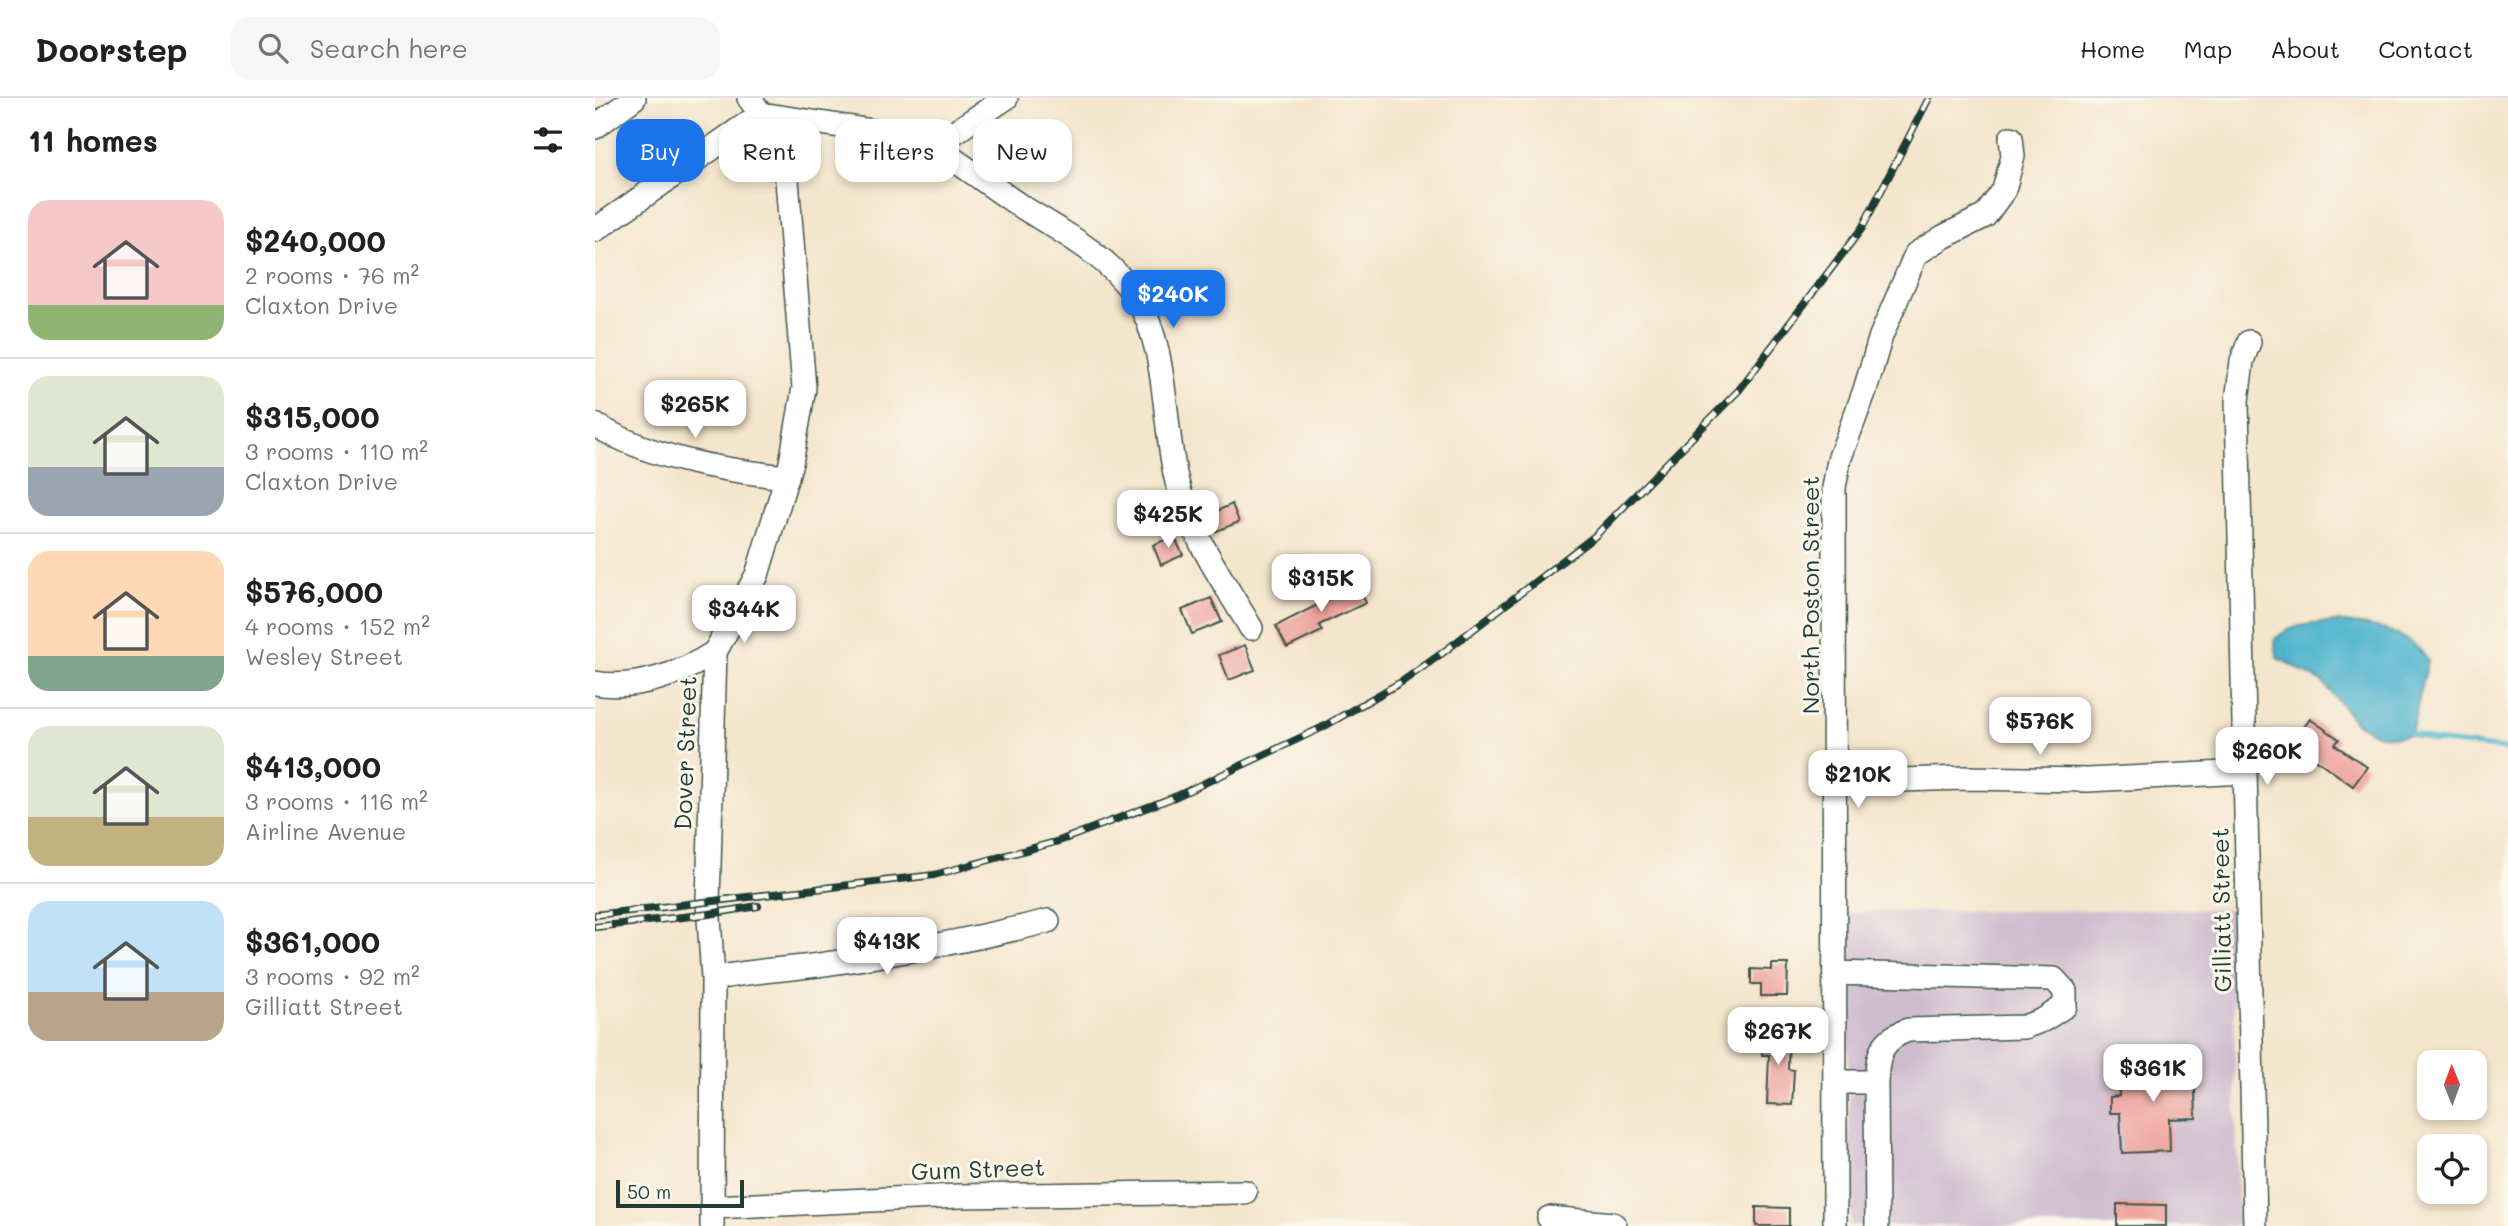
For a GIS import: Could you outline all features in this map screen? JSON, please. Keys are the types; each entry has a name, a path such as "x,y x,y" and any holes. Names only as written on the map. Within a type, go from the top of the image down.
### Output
{"street":[{"path":"595,127 634,98"},
{"path":"959,129 1006,98"},
{"path":"595,230 755,106 835,123"},
{"name":"Dover Street","path":"712,1217 713,979 708,902 715,652 757,575 787,477 804,388 787,180 755,106"},
{"name":"North Poston Street","path":"1835,1226 1835,488 1844,442 1865,390 1881,336 1916,254 1985,216 2004,190 2013,156 2011,138"},
{"path":"959,163 1095,256 1135,296 1145,313 1160,366 1168,441 1182,500 1205,548 1251,628"},
{"name":"Gilliatt Street","path":"2249,342 2242,361 2237,401 2255,1226"},
{"path":"595,425 608,433 669,456 733,471 787,477"},
{"path":"596,684 612,686 669,676 693,666 715,652"},
{"path":"1836,782 1965,778 2088,780 2245,772"},
{"path":"713,979 877,957 1003,932 1048,920"},
{"path":"1836,973 2054,979 2065,992 2065,1006 2043,1020 2024,1027 1909,1030 1893,1036 1881,1049 1876,1082 1877,1226"},
{"path":"1836,1083 1876,1082"},
{"name":"Gum Street","path":"712,1217 970,1196 1245,1192"},
{"path":"1549,1218 1615,1226"}],"shaded area":[{"path":"2232,909 2238,1226 1851,1226 1846,912"}],"water":[{"path":"2338,622 2389,631 2410,642 2428,661 2411,734 2396,737 2376,734 2356,723 2323,682 2278,658 2274,640 2281,634 2304,625"}],"building":[{"path":"1232,504 1239,522 1212,533 1204,517"},
{"path":"1174,536 1183,555 1161,565 1153,545"},
{"path":"1355,580 1366,603 1319,625 1322,631 1287,648 1276,626 1333,597 1330,591"},
{"path":"1211,598 1222,622 1192,634 1182,610"},
{"path":"1245,645 1255,670 1229,680 1219,655"},
{"path":"2310,719 2339,739 2335,745 2367,767 2353,786 2293,743"},
{"path":"1772,964 1788,964 1787,996 1761,996 1761,984 1751,984 1751,969 1772,970"},
{"path":"1763,1030 1789,1030 1788,1069 1794,1070 1792,1105 1767,1104 1769,1055 1762,1055"},
{"path":"2194,1063 2196,1118 2169,1119 2170,1151 2122,1153 2120,1113 2110,1113 2110,1097 2119,1096 2118,1066"},
{"path":"2117,1204 2166,1205 2166,1226 2117,1226"},
{"path":"1756,1207 1789,1208 1789,1226 1756,1226"}],"waterway":[{"path":"2411,734 2434,741 2505,749 2508,752"}],"railway":[{"path":"595,915 934,875 1059,841 1177,796 1321,728 1403,681 1595,536 1739,390 1862,228 1929,98"},
{"path":"595,927 758,906"}]}
